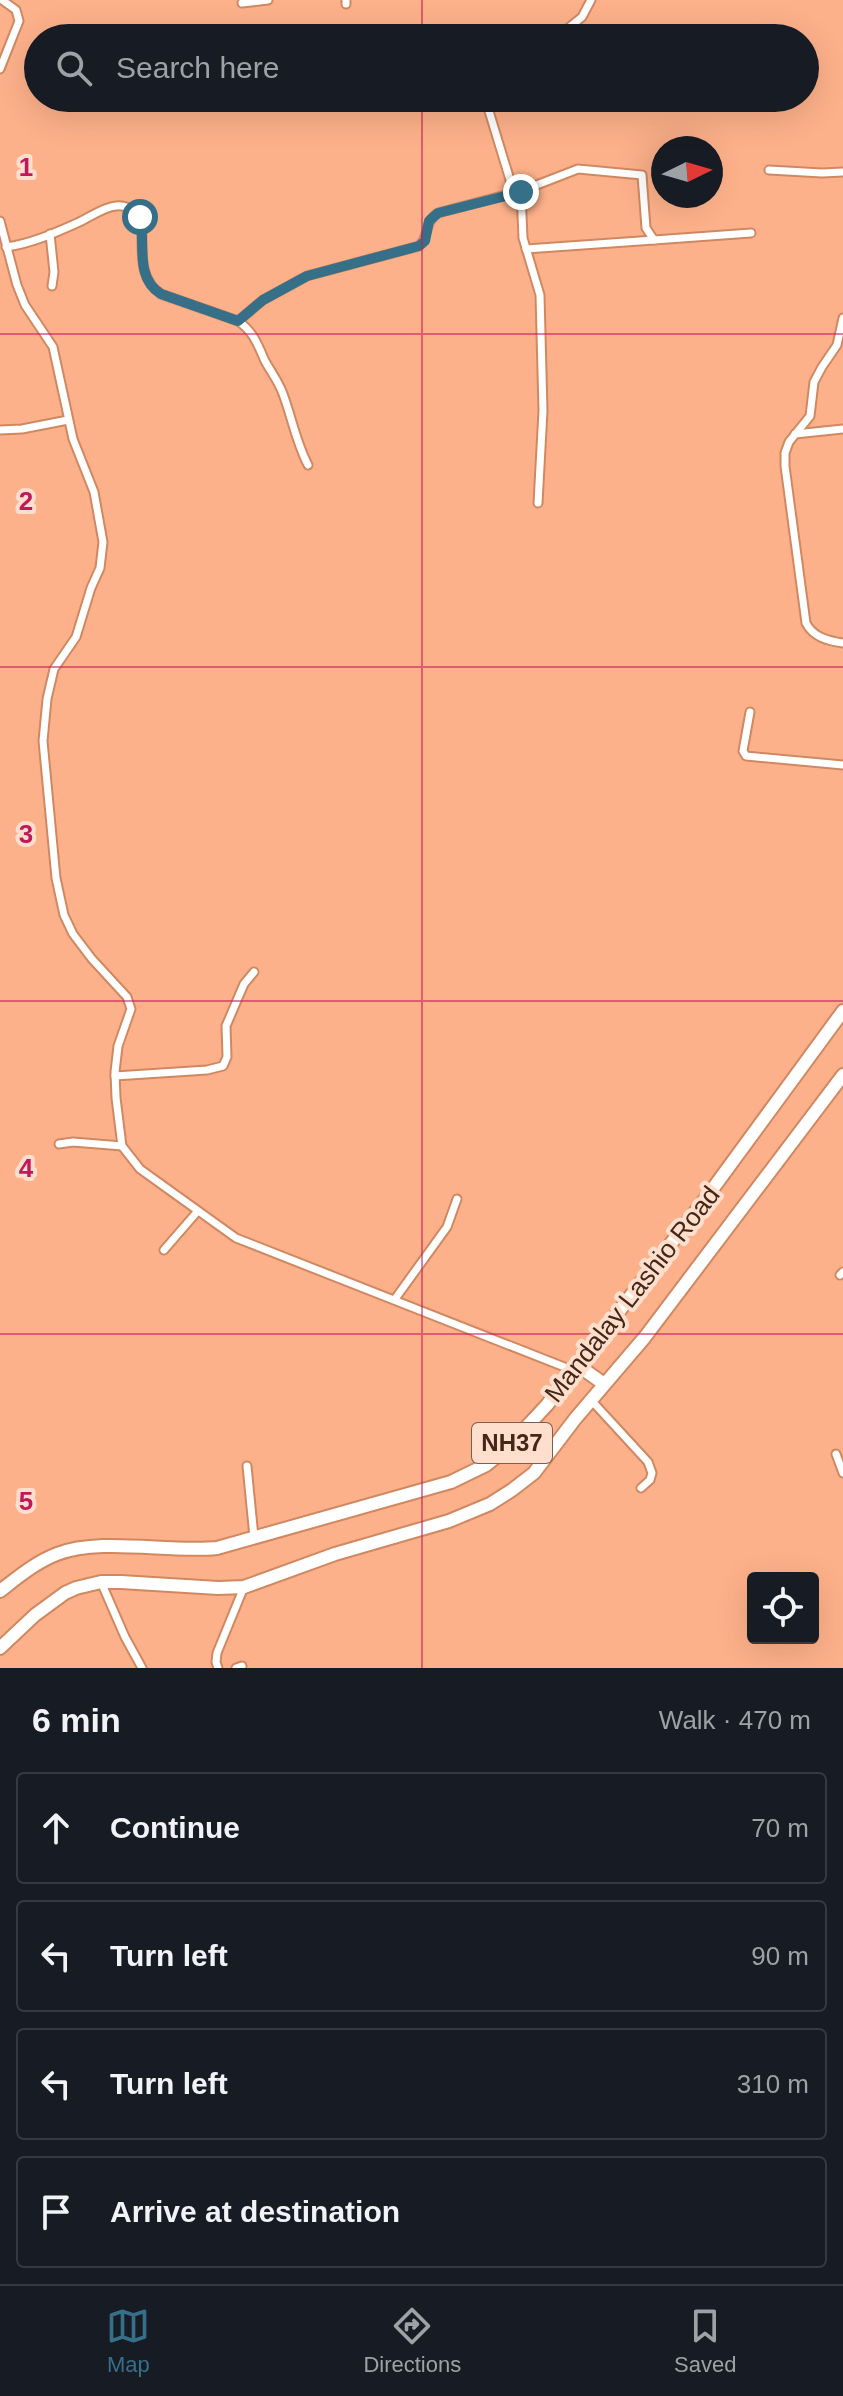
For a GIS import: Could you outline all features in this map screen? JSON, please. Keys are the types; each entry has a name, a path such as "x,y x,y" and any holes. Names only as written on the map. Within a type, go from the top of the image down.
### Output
{"highway":[{"name":"Mandalay Lashio Road","path":"0,1591 45,1559 70,1550 118,1547 195,1551 217,1548 451,1482 469,1475 496,1457 527,1428 715,1186 843,1011"},
{"name":"Mandalay Lashio Road","path":"0,1648 35,1615 65,1593 101,1582 244,1587 335,1554 449,1521 490,1504 534,1473 645,1337 843,1075"},
{"path":"574,1367 604,1384"}],"street":[{"path":"0,69 19,21 16,10 2,0"},
{"path":"242,3 268,0"},
{"path":"573,24 582,17 591,0"},
{"path":"490,112 517,193 526,249 540,295 543,411 538,503"},
{"path":"238,321 263,300 307,276 419,246 425,241 429,221 438,213 517,193 578,169 642,175 646,228 654,240"},
{"path":"769,170 843,172"},
{"path":"6,247 50,234 108,207 118,205 137,212 140,217 142,260 152,288 247,327 279,383 299,449 308,465"},
{"path":"0,221 25,305 53,347 68,420 94,492 103,553 76,637 50,679 43,741 56,878 64,915 73,934 130,1003 131,1015 118,1046 115,1076 122,1146 140,1169 236,1238 574,1367"},
{"path":"526,249 751,233"},
{"path":"50,234 54,272 52,286"},
{"path":"843,318 837,345 814,382 810,416 789,442 785,453 806,623 817,636 843,643"},
{"path":"0,430 68,420"},
{"path":"795,434 843,429"},
{"path":"750,712 743,751 746,756 843,765"},
{"path":"115,1076 207,1070 223,1066 227,1057 226,1026 244,984 254,972"},
{"path":"59,1144 90,1142 122,1146"},
{"path":"395,1299 447,1227 457,1199"},
{"path":"164,1250 197,1212"},
{"path":"591,1400 648,1462 652,1473 650,1480 641,1488"},
{"path":"836,1454 843,1473"},
{"path":"247,1466 254,1539"},
{"path":"101,1582 142,1668"},
{"path":"218,1668 217,1653 244,1587"}],"route":[{"path":"140,217 142,260 152,288 238,321 263,300 307,276 412,250 425,241 429,221 438,213 521,192"}]}
